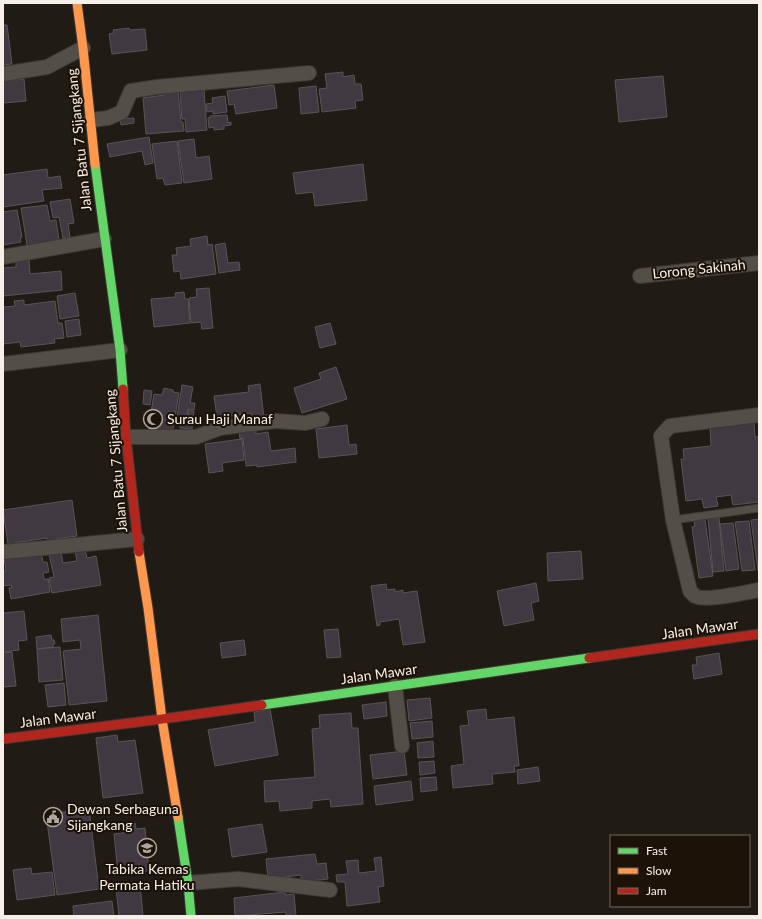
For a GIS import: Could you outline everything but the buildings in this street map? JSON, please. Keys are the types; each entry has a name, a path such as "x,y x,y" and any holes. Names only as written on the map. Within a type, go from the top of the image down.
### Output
{"street":[{"name":"Jalan Batu 7 Sijangkang","path":"77,3 104,239 120,350 126,437 137,539 148,608 162,719 188,883 191,916"},
{"path":"3,74 47,67 83,48"},
{"path":"91,120 108,118 122,112 132,91 156,87 309,73"},
{"path":"3,257 104,239"},
{"name":"Lorong Sakinah","path":"640,276 759,263"},
{"path":"3,364 120,350"},
{"path":"759,415 670,426 661,436 673,520 690,591 695,596 714,597 759,590"},
{"path":"126,437 196,437 220,428 276,421 305,423 322,419"},
{"path":"3,552 137,539"},
{"name":"Jalan Mawar","path":"3,739 162,719 759,634"},
{"path":"395,686 402,746"},
{"path":"188,883 238,879 330,890"}],"lane":[{"path":"673,520 759,508"}],"traffic: fast":[{"path":"95,164 120,350 123,389"},
{"path":"262,705 589,658"},
{"path":"178,817 188,883 191,916"}],"traffic: slow":[{"path":"77,3 95,164"},
{"path":"139,552 148,608 162,719 178,817"}],"traffic: jam":[{"path":"123,389 126,437 139,552"},
{"path":"589,658 759,634"},
{"path":"3,739 262,705"}],"place":[{"name":"Surau Haji Manaf","path":"153,419"},
{"name":"Dewan Serbaguna Sijangkang","path":"53,817"},
{"name":"Tabika Kemas Permata Hatiku","path":"147,848"}]}
